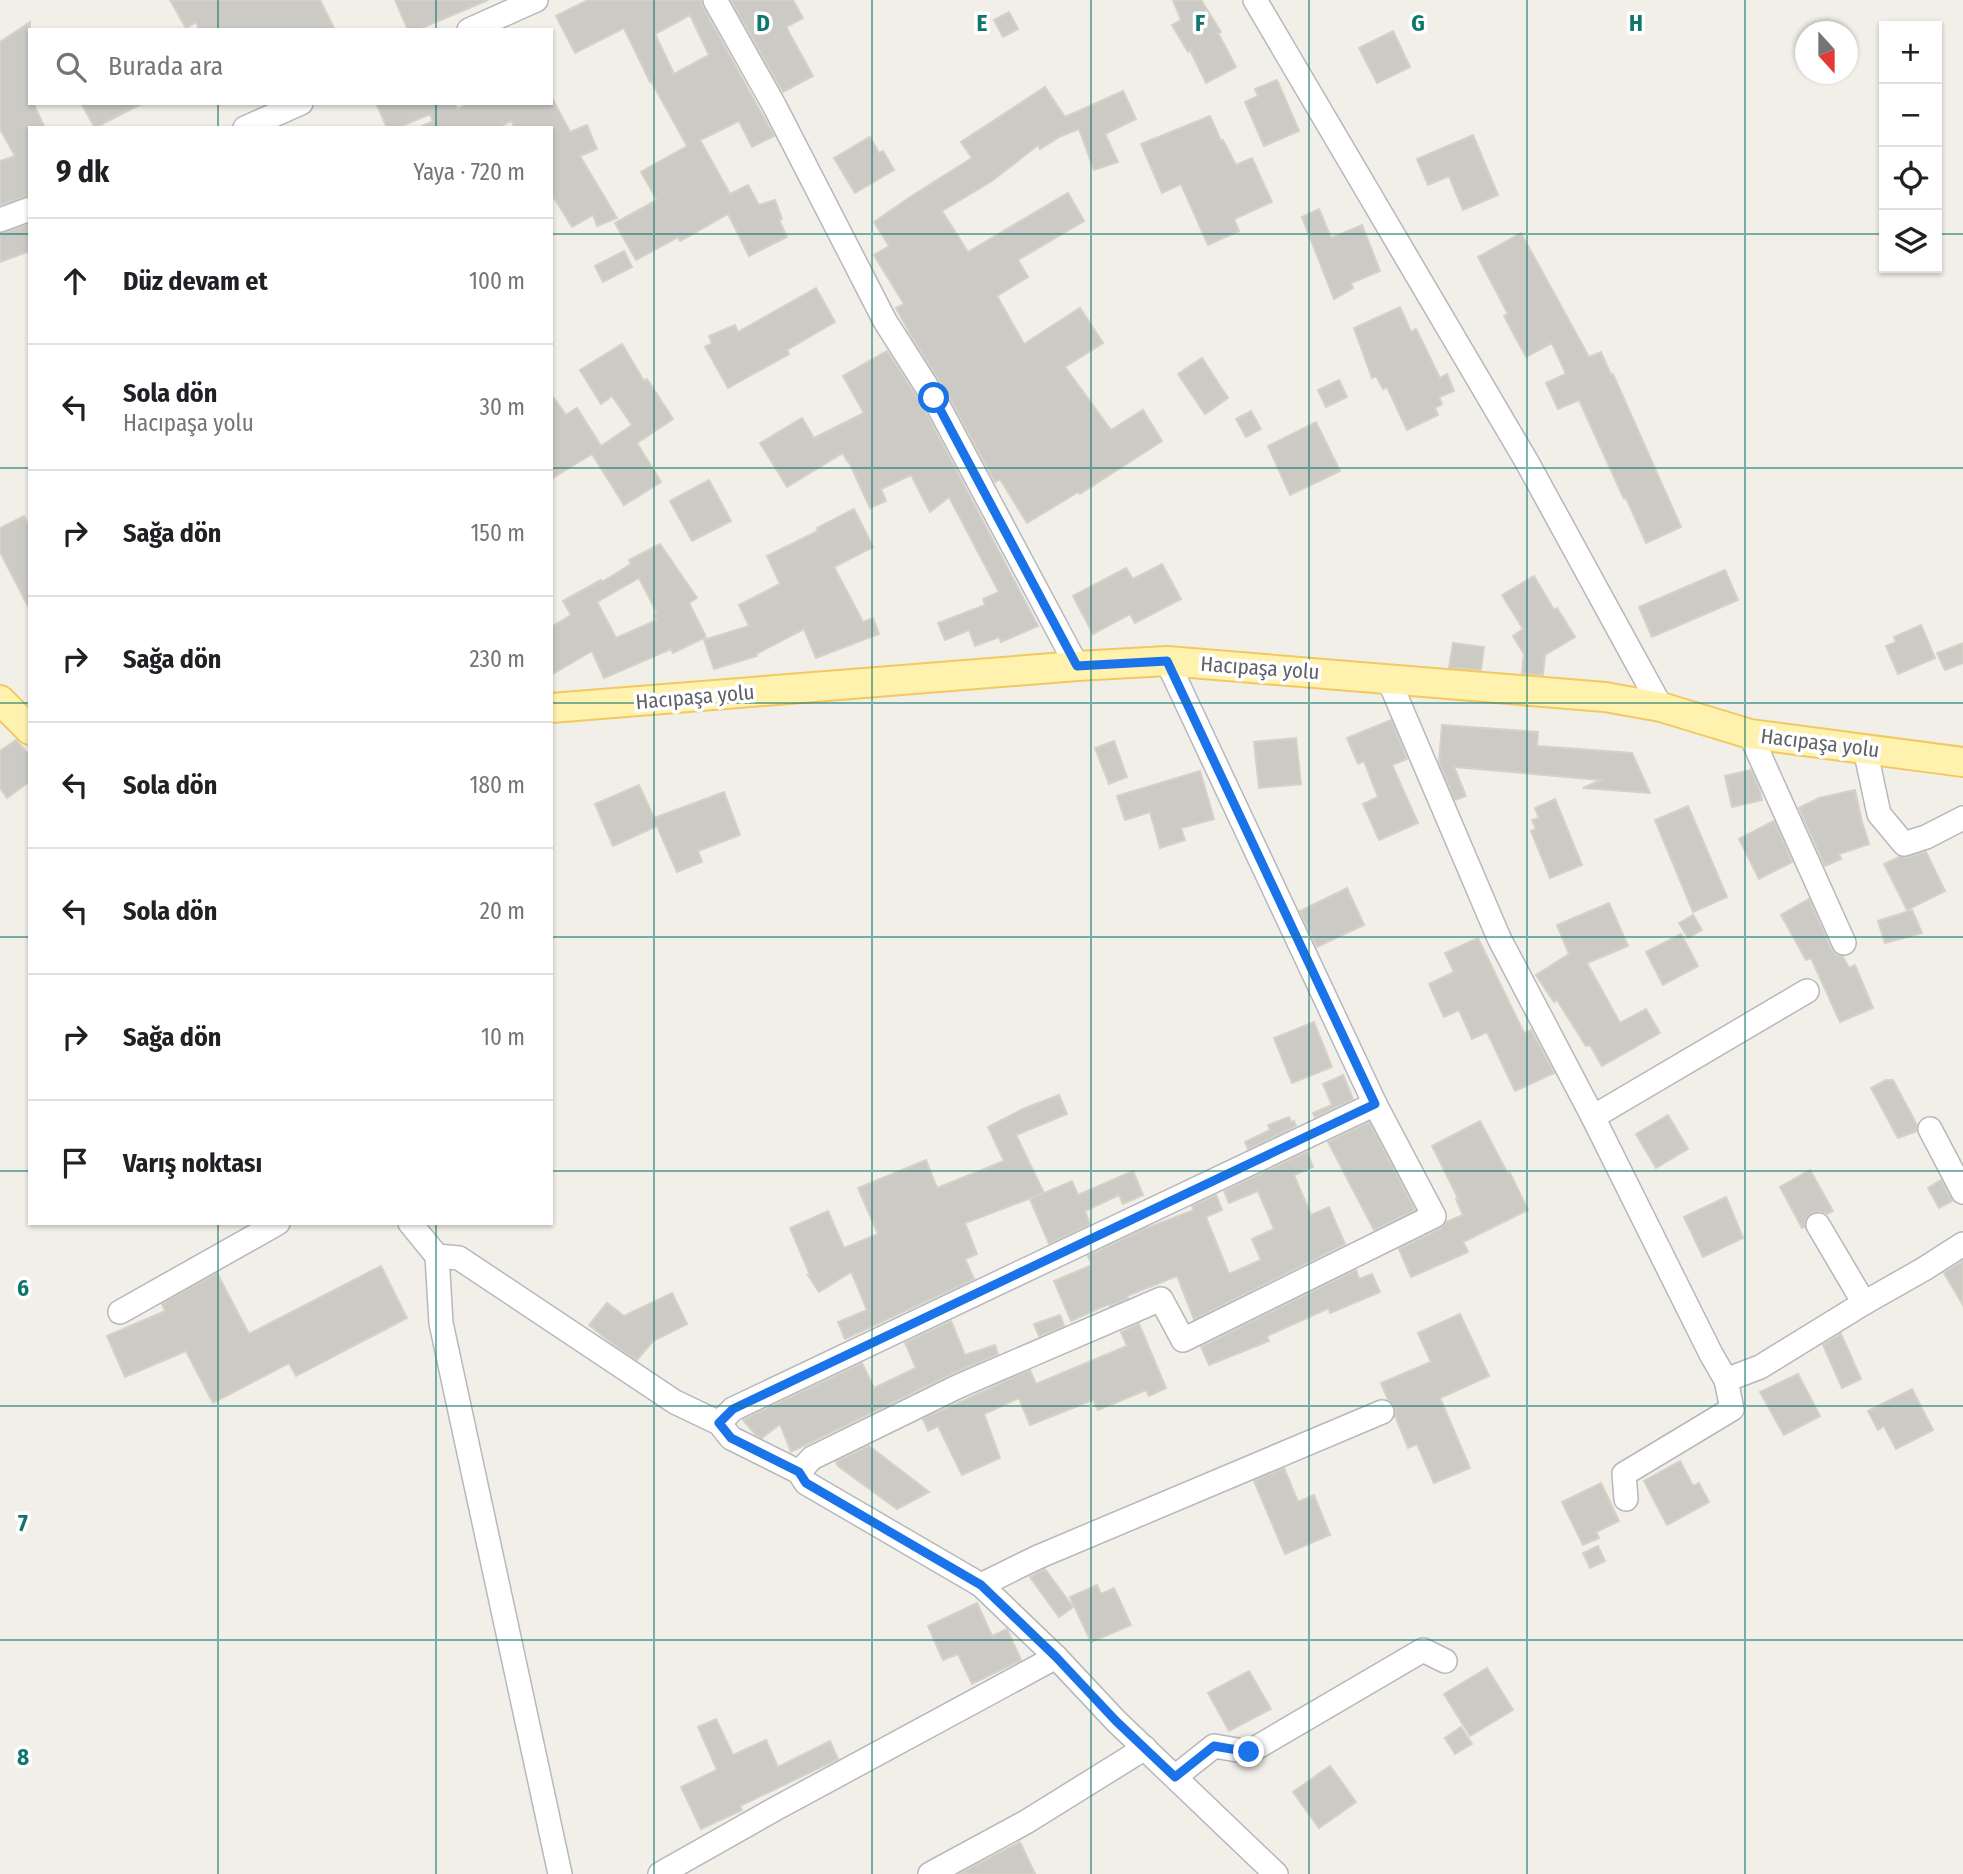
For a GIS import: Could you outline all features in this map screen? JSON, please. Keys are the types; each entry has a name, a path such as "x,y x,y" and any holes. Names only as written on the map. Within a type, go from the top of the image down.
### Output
{"main road":[{"name":"Hacıpaşa yolu","path":"553,708 1167,661 1605,697 1661,707 1750,734 1963,762"},
{"path":"0,700 28,728"}],"street":[{"path":"473,28 536,0"},
{"path":"715,0 774,105 885,321 934,398 1077,666"},
{"path":"1255,0 1527,462 1661,707"},
{"path":"249,126 297,105"},
{"path":"0,220 28,210"},
{"path":"799,1472 812,1458 959,1386 1161,1299 1183,1340 1434,1216 1375,1104 1167,661"},
{"path":"1388,678 1499,938 1593,1117 1704,1342 1726,1380 1732,1409 1624,1474 1626,1499"},
{"path":"1750,734 1844,943"},
{"path":"1865,749 1879,814 1904,844 1926,837 1963,818"},
{"path":"1593,1117 1807,991"},
{"path":"719,1423 733,1409 1375,1104"},
{"path":"1930,1129 1963,1192"},
{"path":"120,1312 274,1225"},
{"path":"412,1225 437,1256 441,1323 561,1874"},
{"path":"1818,1225 1864,1303"},
{"path":"1726,1380 1760,1367 1963,1244"},
{"path":"437,1256 459,1258 675,1402 719,1423 731,1438 799,1472 806,1483 981,1585 1056,1657 1116,1721 1276,1874"},
{"path":"981,1585 1038,1557 1382,1412"},
{"path":"1175,1777 1214,1746 1249,1752 1423,1650 1445,1661"},
{"path":"660,1874 775,1808 1056,1657"},
{"path":"930,1874 1026,1822 1145,1748"}],"building":[{"path":"170,0 320,0 334,28 198,28 196,22 186,28"},
{"path":"395,0 488,0 422,28 407,28"},
{"path":"588,0 701,0 774,136 752,147 739,121 700,140 730,194 748,185 759,205 775,200 782,219 779,220 787,237 749,256 728,214 680,241 678,237 636,260 615,223 657,200 641,172 689,145 687,146 650,82 624,28 575,53 556,16","holes":["690,15 709,55 674,74 655,34"]},
{"path":"731,0 793,0 803,18 786,27 813,76 783,92"},
{"path":"1173,0 1201,0 1221,32 1218,33 1236,67 1206,83 1190,50 1188,52 1172,25 1181,20"},
{"path":"1009,12 1018,29 1003,37 994,20"},
{"path":"30,22 28,105 34,105 44,126 28,126 28,196 0,205 0,161 15,156 0,129 0,42"},
{"path":"1393,31 1410,67 1377,83 1359,48"},
{"path":"1277,80 1299,131 1264,146 1245,102 1258,96 1255,89"},
{"path":"1045,87 1065,117 1123,91 1136,119 1105,134 1118,162 1094,170 1079,129 1040,149 1038,145 992,181 942,211 968,252 1068,193 1084,221 1018,260 1028,277 997,296 1024,344 1080,308 1103,343 1065,367 1111,430 1143,410 1162,441 1080,494 1078,492 1027,523 1000,479 995,482 946,391 896,308 904,304 874,255 889,246 874,222 972,158 961,142"},
{"path":"553,100 570,132 587,125 597,149 580,156 617,218 597,226 593,215 572,227 553,196 553,126 514,126 511,121 502,126 422,126 433,121 430,114 402,126 386,126 377,105 456,105 457,109 466,105 553,105"},
{"path":"82,105 139,105 99,126 94,126"},
{"path":"1210,116 1236,165 1252,158 1272,202 1234,219 1239,231 1208,245 1181,184 1162,193 1141,144"},
{"path":"1473,135 1498,195 1463,210 1449,176 1428,185 1417,159"},
{"path":"870,137 879,153 883,151 894,170 855,193 834,158"},
{"path":"1319,209 1331,238 1362,225 1380,271 1351,283 1353,288 1334,299 1302,217"},
{"path":"28,225 28,252 0,262 0,234"},
{"path":"1521,233 1589,357 1601,352 1611,375 1613,374 1681,527 1646,543 1579,400 1558,409 1546,383 1566,374 1552,343 1526,357 1504,316 1508,314 1478,257"},
{"path":"624,251 632,267 603,282 595,266"},
{"path":"816,288 835,322 787,350 789,354 728,388 705,347 712,343 709,336 735,325 738,332"},
{"path":"1400,307 1411,332 1416,329 1440,378 1447,374 1454,391 1439,397 1442,404 1435,408 1438,415 1407,430 1387,387 1383,389 1376,376 1372,378 1354,328"},
{"path":"622,344 644,381 647,379 673,419 637,443 661,482 624,505 592,454 553,478 553,397 566,415 577,408 601,446 632,425 612,396 601,404 580,370"},
{"path":"887,351 922,405 1038,626 1001,642 999,637 975,646 969,630 945,640 938,623 985,605 983,599 999,592 949,497 930,512 911,475 881,489 886,501 870,508 843,453 787,487 760,443 802,418 814,438 864,413 843,376"},
{"path":"1202,358 1228,398 1205,414 1178,374"},
{"path":"1339,380 1347,397 1326,407 1318,390"},
{"path":"1251,411 1261,429 1246,437 1236,419"},
{"path":"1316,422 1340,471 1290,495 1268,446"},
{"path":"709,480 731,521 692,541 670,501"},
{"path":"854,509 873,547 834,567 863,622 873,618 879,634 816,658 804,629 756,654 757,656 714,669 704,640 749,626 739,605 780,584 767,556 818,531 817,528"},
{"path":"24,516 28,524 28,606 0,552 0,528"},
{"path":"660,544 697,598 689,603 706,637 673,653 671,649 604,678 592,651 553,674 553,626 571,615 563,601 631,564 629,560","holes":["639,578 657,613 654,615 657,620 616,638 597,602"]},
{"path":"1162,564 1181,599 1135,623 1130,614 1093,634 1073,596 1126,568 1133,579"},
{"path":"1725,570 1738,600 1652,637 1639,607"},
{"path":"1534,576 1554,610 1557,608 1575,637 1545,655 1543,675 1522,673 1524,654 1513,636 1523,629 1502,595"},
{"path":"1921,625 1935,658 1898,674 1886,646 1896,642 1894,637"},
{"path":"1453,643 1484,647 1481,670 1449,668"},
{"path":"1963,643 1963,663 1945,670 1937,653"},
{"path":"1391,720 1407,759 1392,765 1418,823 1379,840 1363,804 1378,797 1364,761 1358,764 1347,738"},
{"path":"1442,725 1538,732 1537,746 1632,753 1650,793 1583,788 1601,780 1454,767 1466,796 1455,800 1439,762"},
{"path":"1296,738 1301,784 1259,788 1254,742"},
{"path":"16,740 28,754 28,782 7,798 0,788 0,751"},
{"path":"1114,741 1127,777 1109,784 1095,748"},
{"path":"1751,770 1762,800 1732,807 1725,776"},
{"path":"1200,771 1214,819 1181,828 1185,840 1160,848 1150,812 1125,820 1117,796"},
{"path":"639,785 654,818 724,792 740,835 698,851 702,862 677,872 657,826 613,846 595,804"},
{"path":"1855,790 1869,844 1839,854 1841,859 1825,866 1799,808 1819,798"},
{"path":"1555,799 1582,865 1550,878 1531,831 1536,829 1532,820 1539,818 1535,808"},
{"path":"1688,806 1727,897 1693,912 1655,820"},
{"path":"1774,821 1792,862 1759,879 1739,839"},
{"path":"1926,852 1945,891 1907,910 1884,864 1899,857"},
{"path":"1347,888 1364,925 1317,947 1300,911"},
{"path":"1809,899 1831,949 1836,955 1843,957 1849,968 1855,965 1873,1008 1840,1022 1811,958 1806,960 1781,915"},
{"path":"1609,903 1628,946 1587,963 1620,1023 1646,1009 1660,1033 1602,1066 1590,1045 1586,1046 1557,1000 1554,1002 1536,975 1569,954 1557,925"},
{"path":"1912,910 1922,933 1885,943 1878,921"},
{"path":"1693,915 1702,930 1688,938 1679,923"},
{"path":"1681,934 1698,966 1663,985 1646,952"},
{"path":"1478,938 1524,1033 1531,1030 1554,1073 1515,1091 1487,1032 1472,1039 1459,1010 1444,1017 1429,984 1454,972 1445,953"},
{"path":"1314,1022 1332,1067 1292,1083 1274,1038"},
{"path":"1343,1075 1353,1099 1315,1117 1313,1113 1332,1105 1323,1084"},
{"path":"1886,1080 1893,1080 1917,1125 1917,1131 1898,1138 1871,1088"},
{"path":"1059,1095 1067,1114 1016,1135 1044,1193 965,1223 977,1254 965,1259 974,1279 845,1339 838,1322 867,1310 854,1278 851,1272 819,1292 808,1275 790,1228 828,1211 844,1248 878,1234 858,1188 926,1160 937,1188 1004,1161 988,1127 1025,1108"},
{"path":"1668,1115 1688,1149 1656,1168 1636,1134"},
{"path":"1289,1117 1296,1126 1248,1149 1245,1142 1270,1130 1268,1125"},
{"path":"1480,1121 1528,1210 1463,1242 1468,1252 1411,1277 1399,1249 1463,1215 1456,1199 1458,1198 1432,1146"},
{"path":"1369,1122 1415,1210 1374,1230 1328,1142"},
{"path":"1307,1152 1313,1167 1294,1175 1311,1215 1329,1207 1345,1244 1194,1319 1177,1276 1071,1321 1054,1281 1092,1265 1088,1256 1142,1230 1194,1210 1192,1206 1216,1195 1222,1210 1206,1217 1229,1274 1261,1260 1252,1239 1274,1229 1258,1191 1229,1203 1224,1191"},
{"path":"1810,1170 1833,1211 1827,1214 1819,1211 1812,1213 1806,1218 1802,1228 1780,1187"},
{"path":"1133,1171 1143,1195 1123,1204 1119,1195 1085,1211 1090,1224 1049,1244 1030,1199 1072,1181 1078,1195"},
{"path":"1941,1180 1952,1201 1939,1208 1928,1188"},
{"path":"1726,1197 1743,1238 1703,1257 1684,1217"},
{"path":"1963,1261 1963,1305 1944,1273"},
{"path":"381,1266 407,1318 296,1376 289,1363 213,1403 186,1351 125,1377 107,1336 165,1311 162,1304 217,1273 249,1334"},
{"path":"1356,1270 1359,1279 1372,1274 1380,1292 1330,1313 1329,1308 1267,1336 1269,1341 1209,1365 1201,1347"},
{"path":"672,1293 687,1324 653,1341 637,1360 589,1325 607,1303 624,1316"},
{"path":"1460,1314 1489,1376 1440,1398 1470,1468 1434,1483 1417,1444 1408,1448 1395,1416 1395,1407 1388,1400 1381,1383 1431,1362 1418,1333"},
{"path":"1060,1315 1064,1326 1039,1336 1034,1324"},
{"path":"951,1321 965,1355 995,1345 998,1354 791,1452 780,1424 762,1438 743,1420 862,1363 874,1388 916,1368 905,1343"},
{"path":"1139,1324 1166,1388 1149,1396 1146,1390 1098,1410 1093,1400 1030,1425 1019,1398 984,1414 1000,1458 962,1475 938,1426 928,1431 923,1419 1030,1370 1036,1384 1127,1346 1121,1332"},
{"path":"1841,1334 1861,1379 1842,1388 1823,1345"},
{"path":"1798,1374 1820,1416 1784,1435 1760,1392"},
{"path":"1912,1389 1933,1430 1896,1449 1884,1426 1878,1430 1868,1411"},
{"path":"869,1446 929,1492 897,1509 838,1466 836,1462"},
{"path":"1680,1461 1693,1486 1699,1483 1709,1502 1667,1525 1644,1481"},
{"path":"1284,1468 1298,1502 1314,1495 1330,1535 1285,1554 1254,1481"},
{"path":"1601,1483 1619,1521 1596,1532 1599,1538 1583,1545 1562,1502"},
{"path":"1598,1546 1605,1561 1590,1568 1583,1553"},
{"path":"1045,1569 1073,1607 1059,1617 1030,1577"},
{"path":"1097,1585 1101,1594 1114,1588 1131,1625 1091,1642 1070,1597"},
{"path":"977,1603 992,1636 1007,1629 1021,1660 972,1684 958,1654 943,1660 928,1626"},
{"path":"1487,1668 1513,1710 1470,1736 1444,1694"},
{"path":"1249,1671 1271,1709 1229,1731 1208,1693"},
{"path":"716,1719 733,1755 766,1740 778,1767 830,1741 838,1759 740,1806 742,1810 701,1829 681,1787 717,1770 698,1727"},
{"path":"1461,1727 1472,1744 1455,1754 1445,1738"},
{"path":"1330,1766 1356,1802 1319,1828 1293,1792"},
{"path":"1020,1842 1035,1874 959,1874 1001,1852"}],"route":[{"path":"934,398 1077,666 1167,661 1375,1104 733,1409 719,1423 731,1438 799,1472 806,1483 981,1585 1175,1777 1214,1746 1249,1752"}]}
